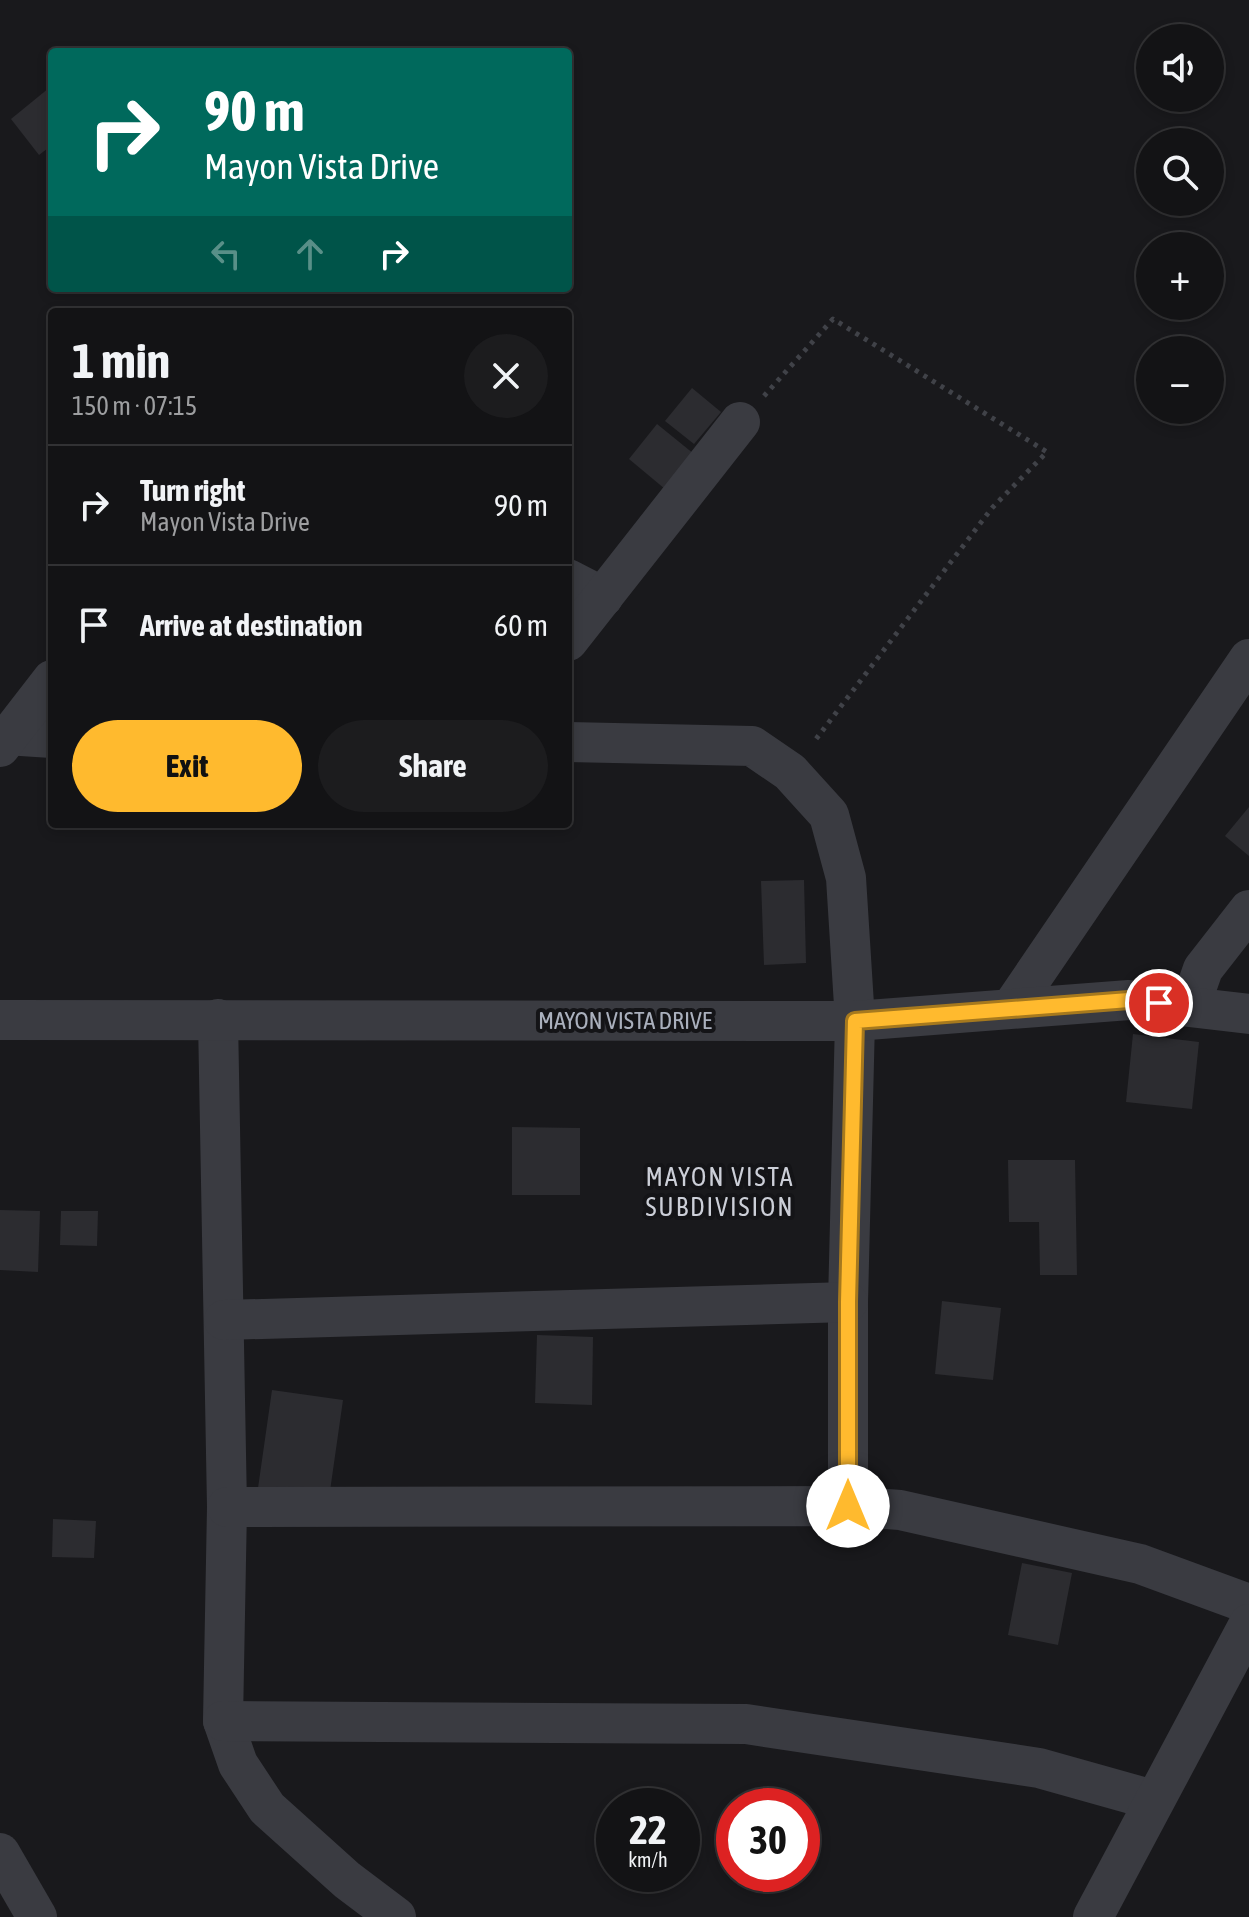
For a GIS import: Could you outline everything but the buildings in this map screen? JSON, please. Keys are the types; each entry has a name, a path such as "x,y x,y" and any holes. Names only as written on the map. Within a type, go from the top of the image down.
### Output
{"street":[{"path":"572,629 585,588 740,422"},
{"path":"1012,1007 1249,659"},
{"path":"3,741 48,685"},
{"path":"3,741 48,738"},
{"path":"572,742 752,746 790,772 829,815 846,878 855,1021 848,1302 848,1506"},
{"path":"1190,1006 1203,969 1249,910"},
{"name":"MAYON VISTA DRIVE","path":"0,1020 855,1021 1129,1000 1249,1014"},
{"path":"218,1019 227,1507 223,1721 238,1764 267,1808 347,1880 396,1917"},
{"path":"224,1320 848,1302"},
{"path":"227,1507 848,1506 900,1510 1140,1564 1249,1604"},
{"path":"1093,1917 1249,1624"},
{"path":"223,1721 746,1724 1039,1768 1153,1800"},
{"path":"0,1853 37,1917"}],"path":[{"path":"740,422 833,319 1047,452 992,508 790,772"}],"district":[{"name":"MAYON VISTA SUBDIVISION","path":"720,1192"}],"route":[{"path":"848,1506 848,1302 855,1021 1129,1000 1159,1003"}]}
